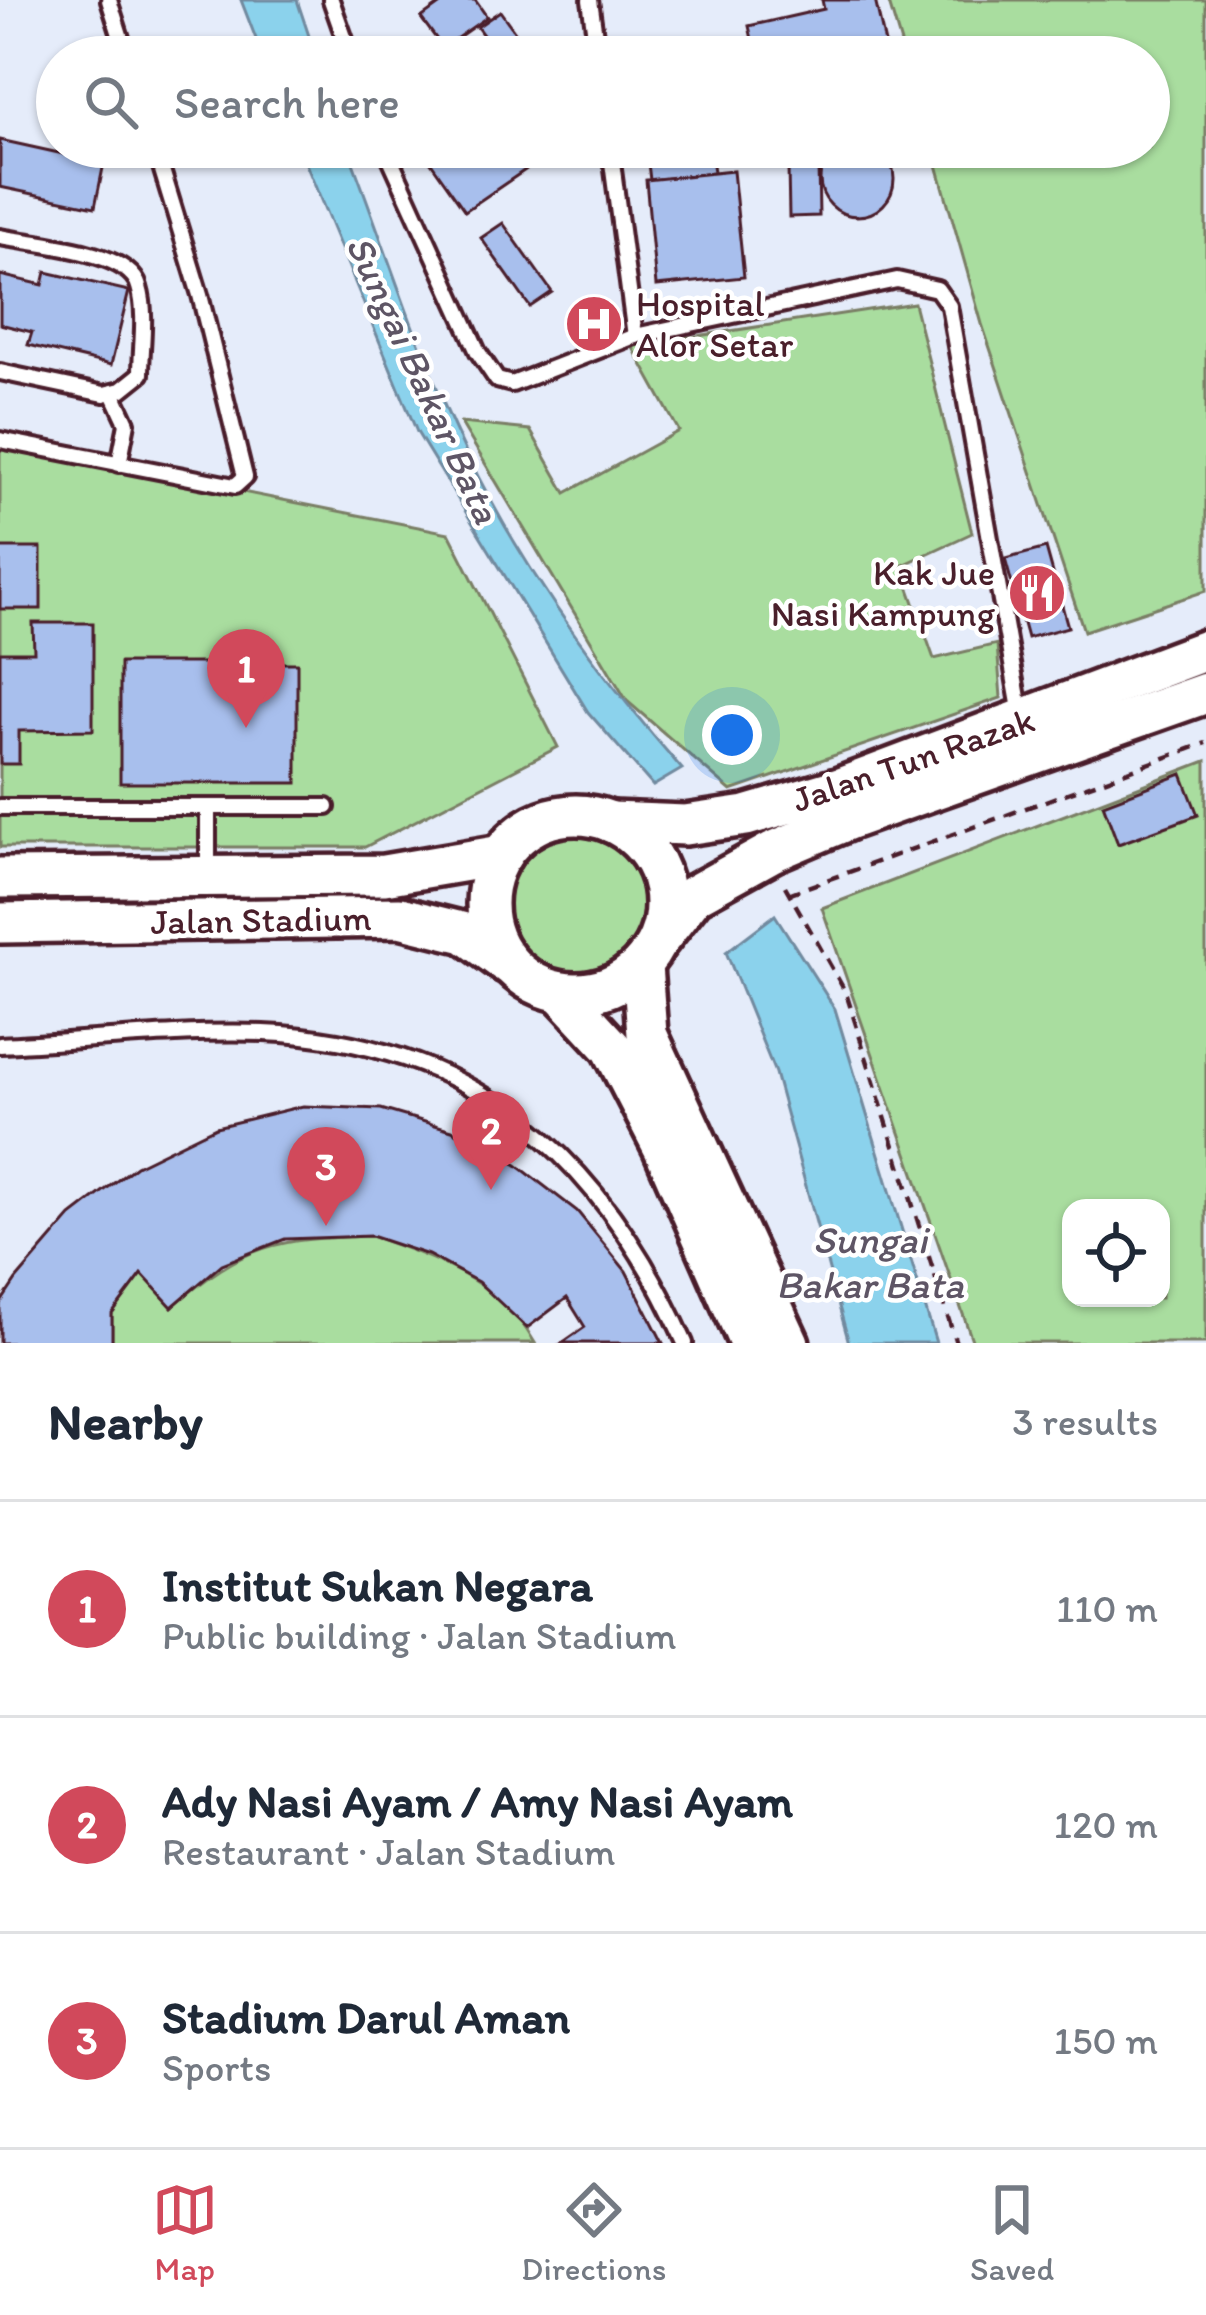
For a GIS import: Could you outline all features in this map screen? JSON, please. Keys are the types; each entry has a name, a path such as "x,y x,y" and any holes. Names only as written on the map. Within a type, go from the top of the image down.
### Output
{"main road":[{"name":"Jalan Tun Razak","path":"611,822 685,825 746,816 1023,721 1206,650"},
{"name":"Jalan Tun Razak","path":"650,953 694,895 772,852 850,819 1206,692"},
{"path":"650,953 618,984 590,993 561,993 533,983 510,965 494,940 486,911 489,881 502,854 522,833 548,819 578,814 611,822 652,856 664,884 666,913 650,953 646,1034 789,1343"},
{"name":"Jalan Stadium","path":"0,878 384,875 502,854"},
{"name":"Jalan Stadium","path":"0,923 400,916 466,933 510,965"},
{"path":"561,993 611,1048 663,1147 749,1343"}],"lane":[{"path":"109,0 121,36"},
{"path":"331,0 344,36"},
{"path":"590,0 595,36"},
{"path":"0,440 235,487 246,472 161,168"},
{"path":"395,168 478,352 497,380 512,384 635,336 897,280 937,289 949,305 1023,721"},
{"path":"613,168 635,336"},
{"path":"0,237 112,260 135,277 141,295 141,374 113,393 0,372"},
{"path":"113,393 127,423 119,464"},
{"path":"0,807 327,807"},
{"path":"208,807 208,876"},
{"path":"0,1046 263,1033 340,1042 470,1082 514,1114 592,1185 654,1273 686,1343"}],"path":[{"path":"788,894 1206,743"},
{"path":"772,852 788,894 846,993 956,1343"}],"green space":[{"path":"888,0 1206,0 1206,591 1084,631 982,324 938,168 1170,168 1170,36 899,36"},
{"path":"914,303 972,533 901,566 934,659 997,644 1001,698 731,791 627,701 461,423 530,430 566,493 679,431 632,346"},
{"path":"0,444 449,533 558,747 365,847 0,847"},
{"path":"1206,761 1206,1343 973,1343 822,908"},
{"path":"576,829 605,835 630,851 646,876 652,905 646,934 630,959 605,975 576,981 547,975 522,959 506,934 500,905 506,876 522,851 547,835"},
{"path":"371,1236 441,1263 485,1288 521,1322 535,1343 112,1343 112,1314 142,1274 172,1307 221,1269 263,1249 310,1239"}],"water":[{"path":"241,0 297,0 309,36 255,36"},
{"name":"Sungai Bakar Bata","path":"308,168 355,168 425,360 477,475 556,607 682,769 653,786 588,712 417,432"},
{"name":"Sungai Bakar Bata","path":"775,915 835,1009 936,1343 849,1343 775,1073 726,952"}],"building":[{"path":"446,0 475,0 487,17 460,36 434,36 421,18"},
{"path":"822,0 875,0 883,36 751,36 749,26 824,9"},
{"path":"500,11 518,36 484,36 477,27"},
{"path":"0,140 36,148 36,168 103,168 95,207 0,187"},
{"path":"435,168 528,168 465,211"},
{"path":"649,168 713,168 714,173 650,180"},
{"path":"788,168 818,168 819,216 789,217"},
{"path":"822,168 892,168 891,193 871,213 843,213 823,193"},
{"path":"733,171 744,277 656,286 646,180"},
{"path":"503,223 552,292 530,307 481,238"},
{"path":"46,272 129,291 111,365 28,345 32,332 0,324 0,275 43,285"},
{"path":"0,548 41,548 41,609 0,609"},
{"name":"Kak Jue Nasi Kampung","path":"1046,548 1068,627 1027,638 1005,559"},
{"path":"33,623 93,623 93,730 19,731 19,764 0,764 0,652 34,652"},
{"path":"120,663 297,663 297,783 120,783"},
{"path":"1182,774 1198,815 1118,844 1103,804"},
{"path":"303,1106 381,1109 452,1130 517,1165 577,1211 626,1271 663,1343 562,1343 585,1327 567,1298 527,1328 478,1282 428,1255 371,1236 285,1239 222,1264 172,1307 142,1274 112,1314 112,1343 0,1343 0,1304 71,1216 136,1166 216,1127"}],"place":[{"name":"Hospital Alor Setar","path":"594,324"},
{"name":"Kak Jue Nasi Kampung","path":"1037,593"},
{"name":"Institut Sukan Negara","path":"246,728"},
{"name":"Ady Nasi Ayam / Amy Nasi Ayam","path":"491,1190"},
{"name":"Stadium Darul Aman","path":"326,1226"}]}
